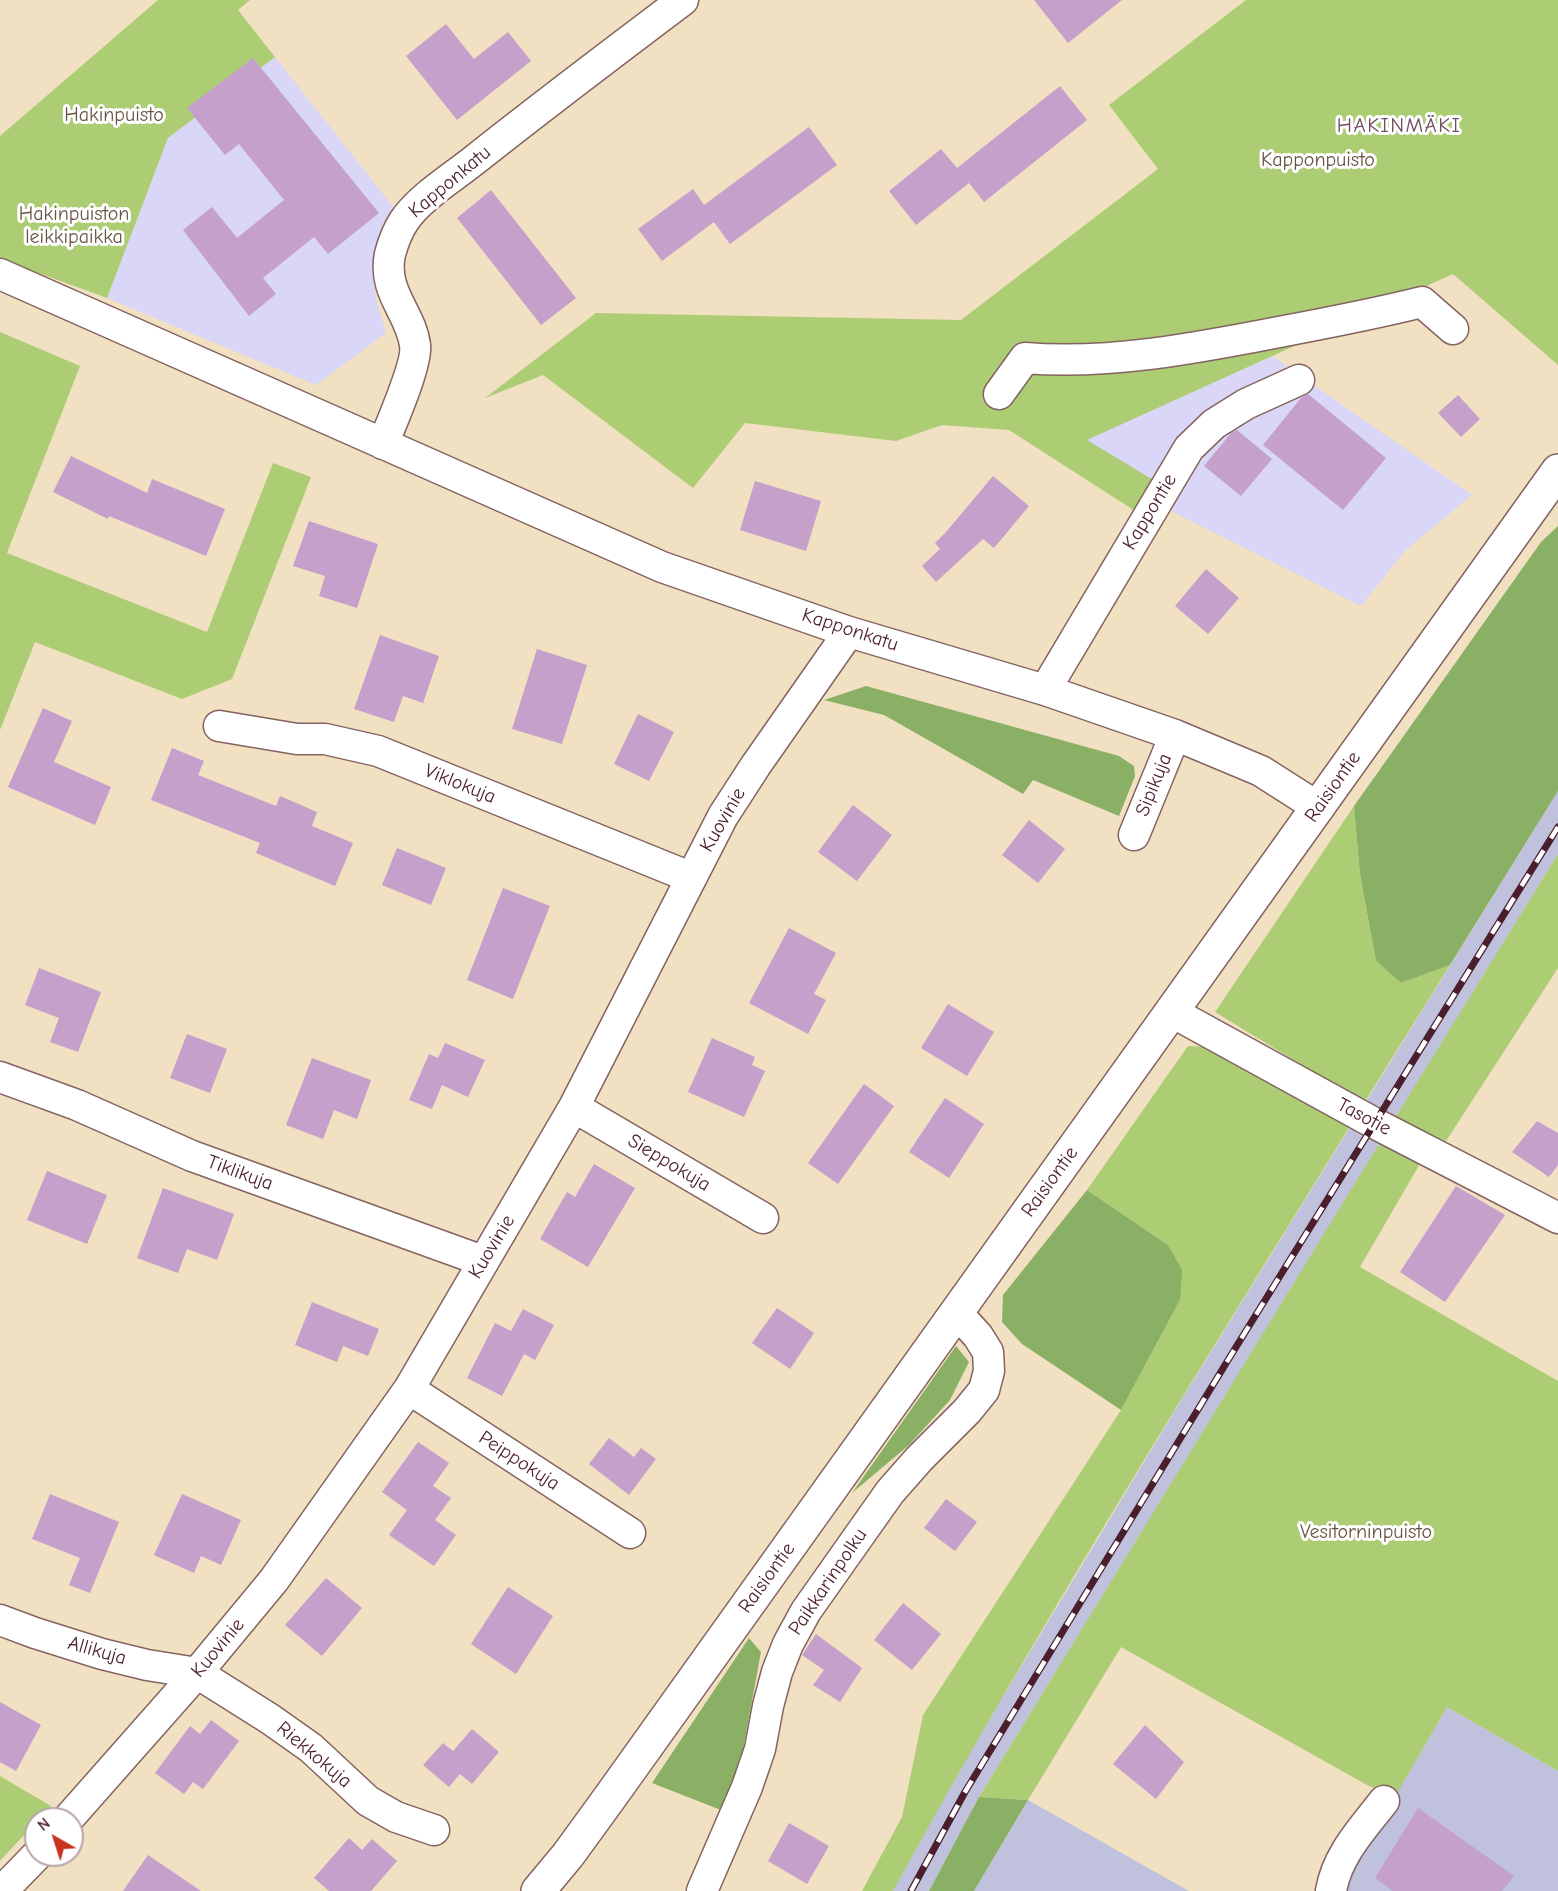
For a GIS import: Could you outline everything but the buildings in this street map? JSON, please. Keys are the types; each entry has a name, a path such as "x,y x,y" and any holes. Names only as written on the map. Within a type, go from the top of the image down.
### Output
{"main road":[{"name":"Raisiontie","path":"538,1891 595,1819 1558,471"}],"street":[{"name":"Kapponkatu","path":"383,444 413,363 416,347 413,334 396,300 389,276 390,256 404,221 425,200 558,94 683,0"},
{"name":"Kapponkatu","path":"0,274 662,567 849,632 1045,690 1175,735 1261,771 1319,808"},
{"path":"999,394 1025,358 1065,361 1219,344 1354,319 1422,303 1453,329"},
{"name":"Kappontie","path":"1045,690 1189,448 1214,424 1246,404 1299,380"},
{"name":"Kuovinie","path":"79,1807 197,1673 274,1580 409,1389 574,1107 723,816 750,773 849,632"},
{"name":"Viklokuja","path":"219,726 297,739 325,739 378,751 690,877"},
{"name":"Sipikuja","path":"1134,835 1175,735"},
{"name":"Tasotie","path":"1172,1012 1374,1123 1558,1218"},
{"name":"Tiklikuja","path":"0,1077 77,1105 192,1156 483,1261"},
{"name":"Sieppokuja","path":"574,1107 763,1218"},
{"name":"Paikkarinpolku","path":"702,1891 747,1788 760,1749 777,1672 796,1628 890,1492 984,1390 989,1371 988,1352 978,1336 957,1313"},
{"name":"Peippokuja","path":"409,1389 630,1533"},
{"name":"Allikuja","path":"0,1620 102,1654 147,1665 197,1673"},
{"name":"Riekkokuja","path":"197,1673 311,1748 368,1801 396,1817 434,1830"},
{"path":"1331,1891 1333,1878 1346,1850 1384,1801"},
{"path":"2,1891 25,1867"}],"shaded area":[{"path":"275,57 395,209 375,267 376,299 386,333 316,385 107,298 168,138"},
{"path":"1272,356 1472,495 1405,551 1361,606 1155,503 1086,440"},
{"path":"1558,791 1558,854 979,1797 929,1891 893,1891 954,1778 1180,1402"},
{"path":"1447,1707 1558,1771 1558,1891 1343,1891 1342,1887"},
{"path":"1028,1800 1189,1891 974,1891"}],"green space":[{"name":"Hakinpuisto","path":"158,0 250,0 238,10 275,57 168,138 107,298 0,259 0,136"},
{"name":"Kapponpuisto","path":"1246,0 1558,0 1558,365 1453,274 1087,440 1165,487 1146,518 1009,430 942,425 896,441 745,423 693,488 543,375 485,398 596,313 961,320 1158,169 1109,105"},
{"path":"0,332 80,366 7,553 207,632 273,463 311,477 232,679 182,699 35,642 0,730"},
{"path":"1558,526 1558,791 1450,965 1401,983 1376,961 1360,875 1354,806 1541,542"},
{"path":"866,686 1119,756 1134,766 1135,776 1119,816 1033,780 1023,794 884,715 824,700"},
{"path":"1354,806 1360,876 1376,961 1401,983 1450,965 1364,1103 1215,1012"},
{"path":"1558,854 1558,968 1446,1141 1395,1118"},
{"path":"1188,1046 1208,1047 1352,1123 1060,1600 947,1793 893,1891 862,1891 902,1817 923,1715 1121,1410 1180,1300 1168,1245 1087,1190"},
{"name":"Vesitorninpuisto","path":"1382,1139 1425,1155 1360,1267 1558,1381 1558,1771 1447,1707 1395,1797 1367,1785 1121,1647 1028,1800 979,1797"},
{"path":"1087,1190 1168,1245 1182,1270 1180,1300 1121,1410 1022,1344 1002,1322 1003,1295"},
{"path":"956,1346 969,1362 950,1400 909,1445 852,1493"},
{"path":"749,1638 761,1652 731,1814 652,1783"},
{"path":"0,1776 51,1806 24,1807 24,1835 0,1861"},
{"path":"979,1797 1028,1800 974,1891 929,1891"}],"railway":[{"path":"911,1891 965,1792 1236,1347 1558,827"}],"district":[{"name":"HAKINMÄKI","path":"1399,126"}],"park label":[{"name":"Hakinpuiston leikkipaikka","path":"74,226"}]}
